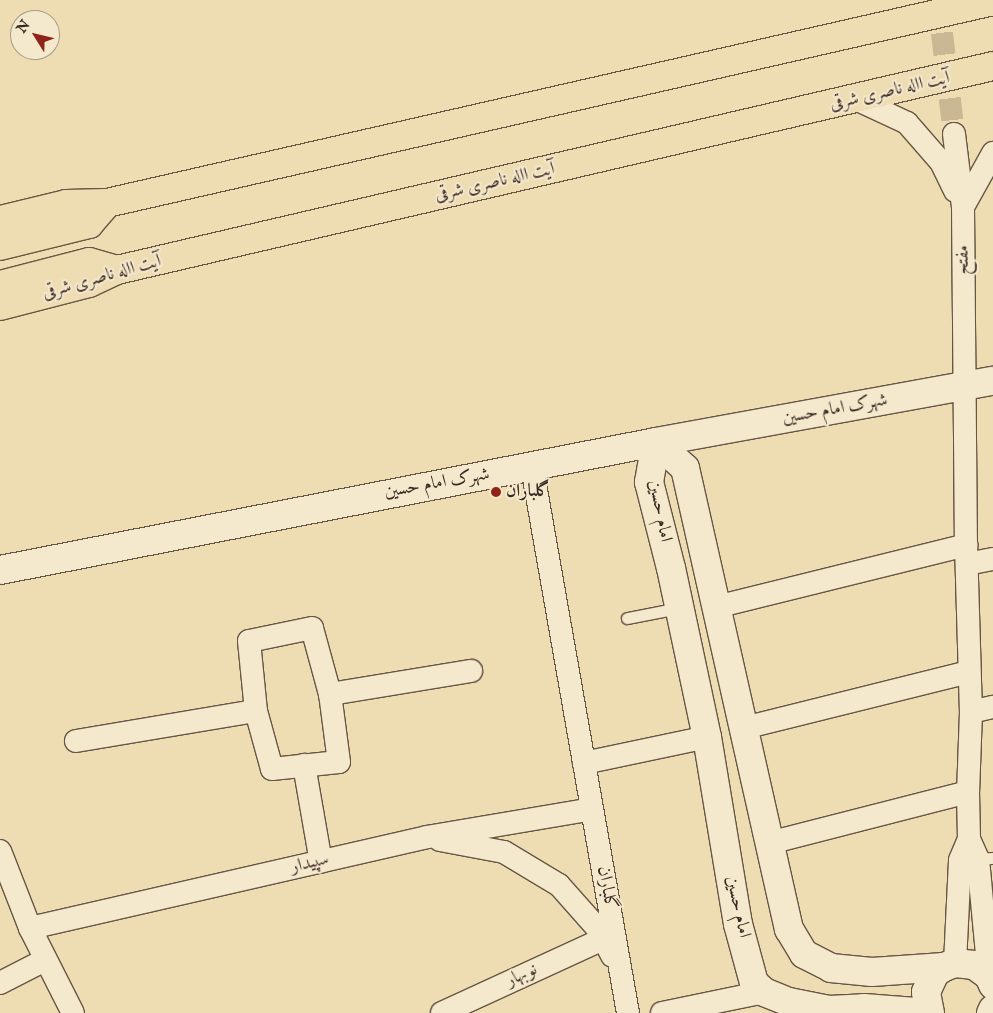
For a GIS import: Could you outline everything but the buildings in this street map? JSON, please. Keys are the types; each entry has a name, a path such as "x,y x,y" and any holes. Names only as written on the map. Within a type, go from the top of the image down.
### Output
{"highway":[{"path":"0,220 66,204 107,203 993,1"},
{"name":"آیت االه ناصری شرقی","path":"0,306 89,283 117,270 858,100 993,66"},
{"path":"0,246 89,224 107,203"},
{"path":"0,285 89,262 117,270"}],"street":[{"path":"858,100 907,123 941,162 963,207"},
{"name":"مفتح","path":"954,134 963,207 966,554 971,712 968,839"},
{"path":"963,207 993,153"},
{"name":"شهرک امام حسین","path":"0,570 656,442 993,381"},
{"name":"امام حسین","path":"656,442 685,468 790,929 804,954 831,968 872,972 950,965 974,965 991,981"},
{"name":"امام حسین","path":"656,442 649,482 707,737 738,924 754,983 764,992"},
{"name":"گلباران","path":"532,467 628,1013"},
{"path":"716,607 966,554 993,560"},
{"path":"312,628 330,694 339,762 272,769 256,710 249,640 312,628"},
{"path":"330,694 471,671"},
{"path":"744,728 969,672"},
{"path":"971,712 993,707"},
{"path":"76,741 256,710"},
{"path":"584,763 707,737"},
{"path":"304,765 321,862"},
{"path":"769,842 968,792"},
{"name":"سپیدار","path":"30,928 427,837 592,809"},
{"path":"427,837 504,852 559,885 599,930 622,977"},
{"path":"662,1013 764,992 789,1002 830,1010 864,1008 930,1013 926,992 935,973 950,965 960,860 968,839 985,858 991,981"},
{"path":"0,851 30,928 73,1013"},
{"name":"نوبهار","path":"442,1013 603,939"},
{"path":"0,983 45,960"},
{"path":"991,1013 993,1009"}],"lane":[{"path":"627,618 679,608"}],"tunnel":[{"path":"938,0 954,134"}],"place":[{"name":"گلباران","path":"496,492"}]}
